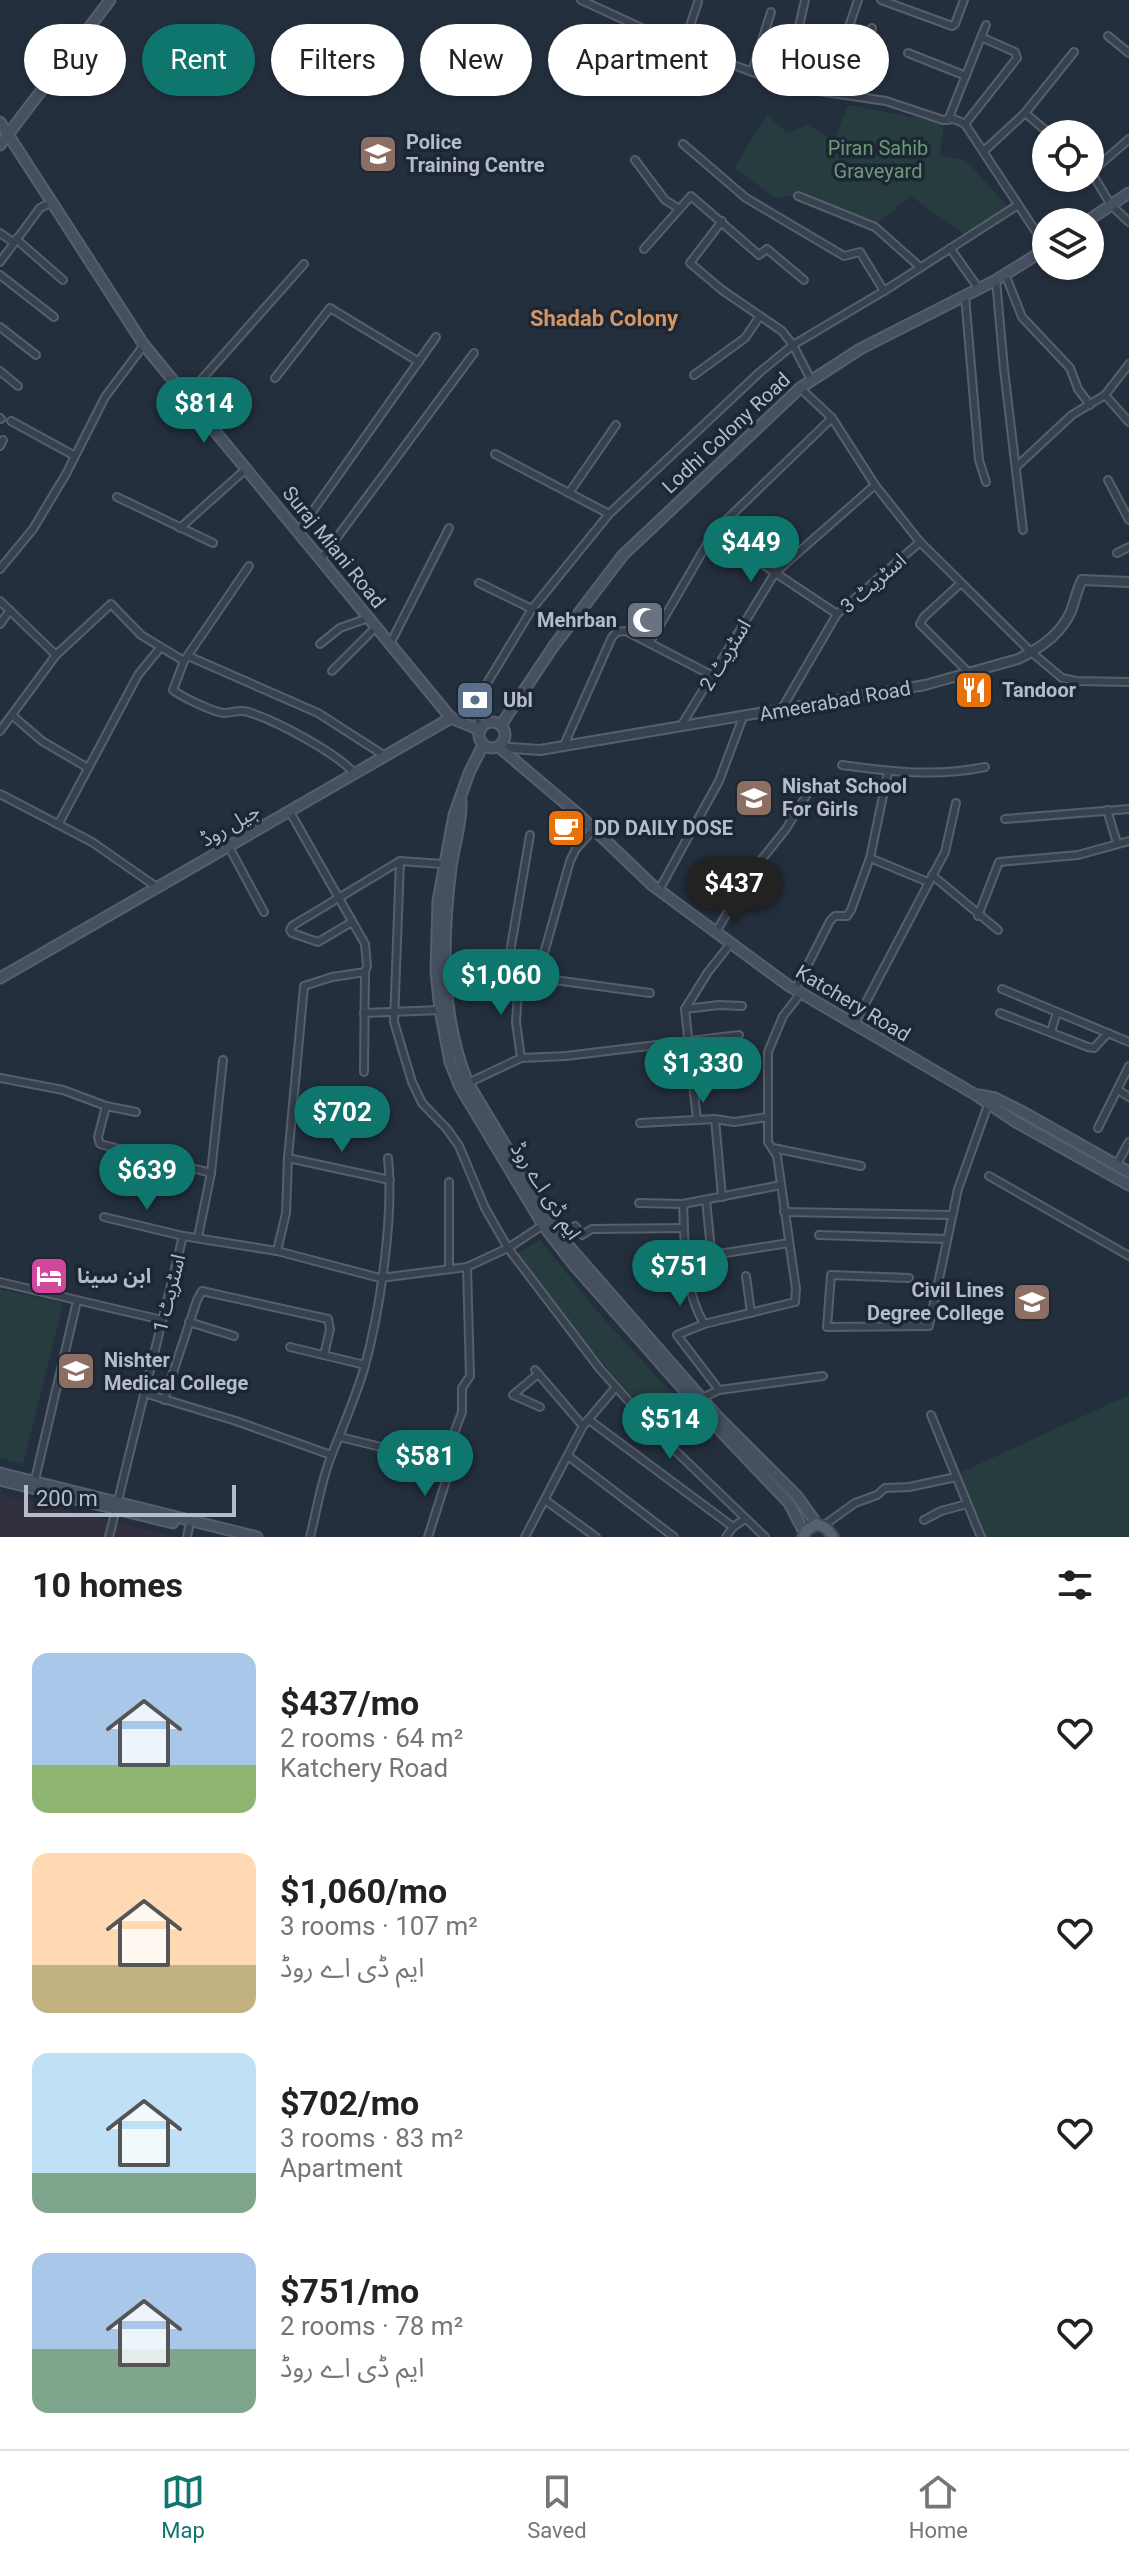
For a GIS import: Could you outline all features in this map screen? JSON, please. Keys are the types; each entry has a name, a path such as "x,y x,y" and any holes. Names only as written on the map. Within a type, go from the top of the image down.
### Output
{"main road":[{"path":"0,145 110,0"},
{"name":"Suraj Miani Road","path":"0,122 144,345 451,718"},
{"path":"1104,210 1129,193"},
{"name":"Lodhi Colony Road","path":"501,725 553,647 623,555 800,388 860,349 979,289 1032,257"},
{"path":"451,718 480,730"},
{"name":"جیل روڈ","path":"0,978 451,718"},
{"path":"488,722 501,725 505,736 499,747 493,748 483,745 480,730 488,722"},
{"name":"ایم ڈی اے روڈ","path":"483,745 454,815 443,864 437,929 436,971 444,1010 468,1083 543,1225 797,1496 820,1525"},
{"name":"Katchery Road","path":"499,747 659,890 798,992 976,1095 1016,1122 1129,1185"},
{"name":"ایم ڈی اے روڈ","path":"461,797 462,816 447,904 444,1010 450,1062 460,1087 576,1261 712,1422 789,1503 803,1535"},
{"name":"Katchery Road","path":"976,1095 995,1098 1021,1111 1129,1172"},
{"path":"1016,1122 1021,1111"},
{"path":"1084,1160 1090,1149"},
{"path":"0,1473 116,1506 257,1537"},
{"path":"0,1480 34,1485"},
{"path":"116,1506 188,1532 230,1537"},
{"path":"803,1535 820,1525 833,1537"}],"street":[{"path":"581,0 633,24"},
{"path":"800,24 805,0"},
{"path":"850,24 858,0"},
{"path":"881,0 952,26 964,0"},
{"path":"691,24 698,2"},
{"path":"767,24 771,12"},
{"path":"948,120 986,25"},
{"path":"1108,36 1129,53"},
{"path":"965,124 1017,58 1015,52 981,37"},
{"path":"984,151 1025,113 1074,52"},
{"path":"908,53 966,76"},
{"path":"736,66 752,72"},
{"path":"855,96 886,101 965,124 1032,226"},
{"path":"1025,113 1033,120"},
{"path":"1104,160 1129,139"},
{"path":"683,144 746,198 844,256 860,252 884,291"},
{"path":"635,160 665,200 678,208"},
{"path":"1103,192 1129,222"},
{"path":"644,249 691,196 759,255 767,249 804,280"},
{"path":"798,196 875,227 920,267"},
{"path":"0,262 40,208 52,202"},
{"path":"480,730 476,705 478,698 532,609 609,514 760,372 793,345 1018,205"},
{"path":"722,221 690,263 722,290 782,331 811,380"},
{"path":"0,233 63,280"},
{"path":"950,248 979,289"},
{"path":"186,397 304,264"},
{"path":"0,275 54,317"},
{"path":"1001,277 1022,317 1070,368 1078,389 1090,405"},
{"path":"1001,277 1023,530"},
{"path":"965,296 979,460 986,482"},
{"path":"275,378 330,308 419,362"},
{"path":"694,375 745,338 760,316"},
{"path":"0,327 36,355"},
{"path":"298,532 436,337"},
{"path":"0,569 33,529 105,397 144,345"},
{"path":"321,559 474,353"},
{"path":"1016,467 1061,425 1105,395 1126,374 1129,364"},
{"path":"0,371 18,386"},
{"path":"800,388 832,418 875,485 920,542 1031,652 1062,678 1129,682"},
{"path":"1105,395 1129,422"},
{"path":"650,642 714,532 832,418"},
{"path":"11,421 75,456"},
{"path":"569,493 616,425"},
{"path":"495,454 609,514"},
{"path":"180,528 246,469"},
{"path":"1108,480 1129,520"},
{"name":"اسٹریٹ 2","path":"680,728 775,573 875,485"},
{"path":"117,497 213,543"},
{"path":"390,644 449,528"},
{"path":"714,532 837,614"},
{"name":"اسٹریٹ 3","path":"781,710 837,614 920,542"},
{"path":"1117,553 1129,547"},
{"path":"249,566 186,659 173,687 177,693 222,713 252,713 311,742 355,774"},
{"name":"Ameerabad Road","path":"499,747 540,750 925,685 1018,659 1031,652 1066,622 1081,581 1129,582"},
{"path":"479,583 532,609"},
{"path":"961,583 920,624 969,673"},
{"path":"0,601 56,655"},
{"path":"0,731 56,655 111,604 141,635 160,648 318,713 385,756"},
{"path":"0,624 10,610"},
{"path":"320,644 340,628 369,618"},
{"path":"332,671 376,627"},
{"path":"564,745 612,637 617,632 626,631 650,642 713,676"},
{"path":"59,823 138,675 160,648"},
{"path":"13,716 42,741 88,768"},
{"path":"659,890 719,781 743,717"},
{"path":"842,765 888,772 934,774 985,767"},
{"path":"719,1390 677,1335 704,1324 794,1303 796,1289 777,1156 768,1142 770,1043 798,992 830,921 835,916 849,914 870,858 888,772"},
{"path":"0,794 92,842 158,888"},
{"path":"716,932 750,874 786,829 806,796"},
{"path":"854,1025 945,852 956,803"},
{"path":"1005,819 1129,809"},
{"path":"1107,810 1117,843"},
{"path":"290,812 367,952 364,1072"},
{"path":"537,978 570,861 594,829"},
{"path":"506,976 530,835"},
{"path":"978,916 999,862 1078,855 1129,841"},
{"path":"229,847 264,912"},
{"path":"870,858 930,879 998,930"},
{"path":"400,861 395,1034 422,1103 459,1146 485,1208 508,1248 616,1387 657,1433 765,1537"},
{"path":"352,922 318,942 292,933 292,926 400,861 443,864"},
{"path":"697,1120 685,1009 731,943"},
{"path":"445,971 537,978 650,993"},
{"path":"277,1251 286,1213 304,986 332,977 365,972"},
{"path":"519,977 516,1022 521,1058"},
{"path":"1002,989 1129,1042"},
{"path":"685,1009 742,1006"},
{"path":"364,1013 444,1010"},
{"path":"1051,1032 1057,1012"},
{"path":"1000,1013 1094,1048 1108,1033"},
{"path":"468,1083 521,1058 566,1056 739,1035"},
{"path":"198,1237 211,1173 223,1060"},
{"path":"1098,1128 1129,1066"},
{"path":"0,1078 63,1090 106,1106 136,1112"},
{"path":"1118,1090 1129,1097"},
{"path":"909,1278 831,1275 827,1327 928,1328 939,1286 951,1215 988,1105"},
{"path":"106,1106 98,1137 100,1144 211,1173"},
{"path":"640,1123 715,1119 734,1122 768,1117"},
{"path":"715,1119 722,1197"},
{"path":"1117,1164 1129,1142"},
{"path":"773,1148 861,1166"},
{"path":"288,1158 390,1180"},
{"path":"310,1537 331,1455 365,1365 380,1278 390,1180 388,1158"},
{"path":"989,1176 1129,1256"},
{"path":"449,1182 449,1269"},
{"path":"639,1203 683,1204 781,1185"},
{"path":"687,1274 713,1269 706,1200"},
{"path":"683,1204 687,1274 691,1296 704,1324"},
{"path":"784,1212 951,1215"},
{"path":"104,1217 183,1236 277,1251 380,1278 467,1267 508,1248 543,1225"},
{"path":"559,1235 575,1226 582,1235 592,1229 684,1228"},
{"path":"819,1235 946,1239"},
{"name":"اسٹریٹ 1","path":"109,1537 183,1236"},
{"path":"712,1255 789,1243"},
{"path":"340,1437 426,1458 445,1457 462,1412 462,1388 470,1376 467,1267"},
{"path":"746,1276 751,1313"},
{"path":"0,1282 162,1320"},
{"path":"164,1400 202,1291 325,1318 330,1321 330,1329 324,1355"},
{"path":"34,1485 77,1301"},
{"path":"189,1322 234,1336"},
{"path":"290,1347 365,1365"},
{"path":"540,1407 513,1395 537,1372 586,1423 733,1527"},
{"path":"702,1398 719,1390 823,1376"},
{"path":"525,1537 586,1423 616,1387"},
{"path":"144,1393 331,1455"},
{"path":"931,1415 981,1537"},
{"path":"568,1456 674,1537"},
{"path":"428,1537 450,1468"},
{"path":"820,1525 885,1488 956,1477"},
{"path":"545,1500 596,1537"},
{"path":"924,1520 941,1511 967,1504"},
{"path":"726,1537 733,1527 745,1519"}],"shaded area":[{"path":"0,1494 176,1537 0,1537"}],"green space":[{"name":"Piran Sahib Graveyard","path":"848,105 944,123 940,155 966,161 1009,208 966,236 911,196 875,225 789,196 776,198 734,168 767,115 787,133 808,125 834,140"},
{"path":"540,1240 597,1311 686,1409 662,1431 573,1328 518,1253"},
{"path":"0,1289 63,1303 23,1464 0,1458"},
{"path":"1129,1395 1129,1537 980,1537 953,1476"}],"place":[{"name":"Police Training Centre","path":"378,154"},
{"name":"Mehrban","path":"645,620"},
{"name":"Tandoor","path":"974,690"},
{"name":"Ubl","path":"475,700"},
{"name":"Nishat School For Girls","path":"754,798"},
{"name":"DD DAILY DOSE","path":"566,828"},
{"name":"ابن سینا","path":"49,1276"},
{"name":"Civil Lines Degree College","path":"1032,1302"},
{"name":"Nishter Medical College","path":"76,1371"}],"district":[{"name":"Shadab Colony","path":"604,318"}]}
